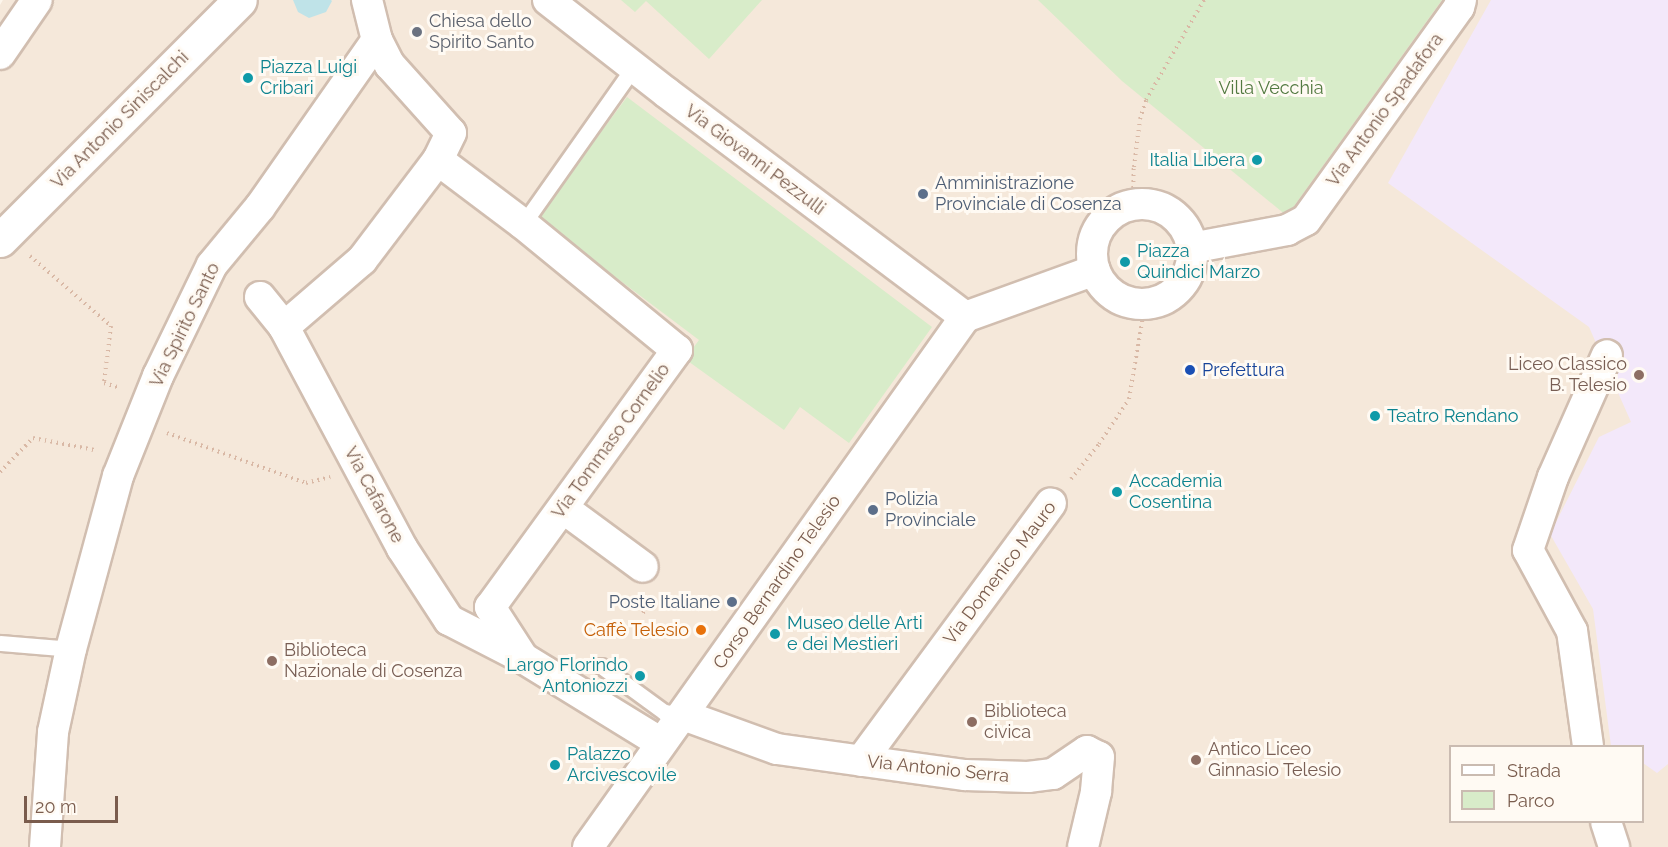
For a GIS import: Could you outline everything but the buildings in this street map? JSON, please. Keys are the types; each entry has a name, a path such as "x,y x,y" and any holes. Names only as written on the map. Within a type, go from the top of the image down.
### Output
{"street":[{"path":"0,54 37,0"},
{"name":"Via Antonio Siniscalchi","path":"2,237 240,0"},
{"path":"284,327 362,260 438,160 451,133 390,65 377,40 367,0"},
{"name":"Via Giovanni Pezzulli","path":"548,0 633,68 965,317"},
{"name":"Via Antonio Spadafora","path":"1191,248 1287,230 1306,220 1459,8 1461,0"},
{"name":"Via Spirito Santo","path":"45,847 53,732 71,649 125,459 144,411 212,265 260,207 377,40"},
{"name":"Via Tommaso Cornelio","path":"438,160 523,224 677,350 490,607 523,658 662,743"},
{"path":"1155,206 1170,213 1182,225 1191,248 1188,272 1180,286 1168,297 1145,303 1120,300 1107,290 1095,270 1093,244 1098,229 1109,216 1123,208 1155,206"},
{"path":"965,317 1095,270"},
{"name":"Via Cafarone","path":"260,297 284,327 402,548 449,620 523,658"},
{"name":"Corso Bernardino Telesio","path":"588,847 965,317"},
{"path":"1588,745 1572,631 1528,550 1553,477 1607,355"},
{"name":"Via Domenico Mauro","path":"861,761 1051,503"},
{"path":"563,508 643,567"},
{"name":"Via Antonio Serra","path":"682,715 777,749 965,775 1028,777 1053,774 1087,750 1099,757 1096,792 1083,847"},
{"path":"1606,823 1614,847"}],"lane":[{"path":"523,224 633,68"},
{"path":"0,644 71,649"},
{"path":"601,666 664,712 682,715"}],"path":[{"path":"1133,206 1134,166 1143,109 1204,0"},
{"path":"2,237 111,326 104,383 144,411 306,483 331,476 339,484"},
{"name":"Via Domenico Mauro","path":"1051,503 1099,444 1129,399 1145,303"},
{"path":"0,472 33,438 100,450 125,459"}],"shaded area":[{"path":"3,0 1668,0 1668,847 0,847 0,5"},
{"name":"Liceo Classico B. Telesio","path":"1491,0 1668,0 1668,764 1657,773 1644,764 1644,745 1611,745 1593,609 1550,534 1599,437 1631,422 1589,327 1388,183"}],"green space":[{"path":"621,0 762,0 709,59 646,1 635,12"},
{"name":"Villa Vecchia","path":"1038,0 1442,0 1287,216 1122,81"},
{"path":"627,97 932,327 849,443 800,407 784,430 685,359 699,340 537,218"}],"water":[{"path":"293,0 332,1 326,12 309,18 298,12"}],"place":[{"name":"Chiesa dello Spirito Santo","path":"417,32"},
{"name":"Piazza Luigi Cribari","path":"248,78"},
{"name":"Italia Libera","path":"1257,160"},
{"name":"Amministrazione Provinciale di Cosenza","path":"923,194"},
{"name":"Piazza Quindici Marzo","path":"1125,262"},
{"name":"Prefettura","path":"1190,370"},
{"name":"Liceo Classico B. Telesio","path":"1639,375"},
{"name":"Teatro Rendano","path":"1375,416"},
{"name":"Accademia Cosentina","path":"1117,492"},
{"name":"Polizia Provinciale","path":"873,510"},
{"name":"Poste Italiane","path":"732,602"},
{"name":"Caffè Telesio","path":"701,630"},
{"name":"Museo delle Arti e dei Mestieri","path":"775,634"},
{"name":"Biblioteca Nazionale di Cosenza","path":"272,661"},
{"name":"Largo Florindo Antoniozzi","path":"640,676"},
{"name":"Biblioteca civica","path":"972,722"},
{"name":"Antico Liceo Ginnasio Telesio","path":"1196,760"},
{"name":"Palazzo Arcivescovile","path":"555,765"}]}
